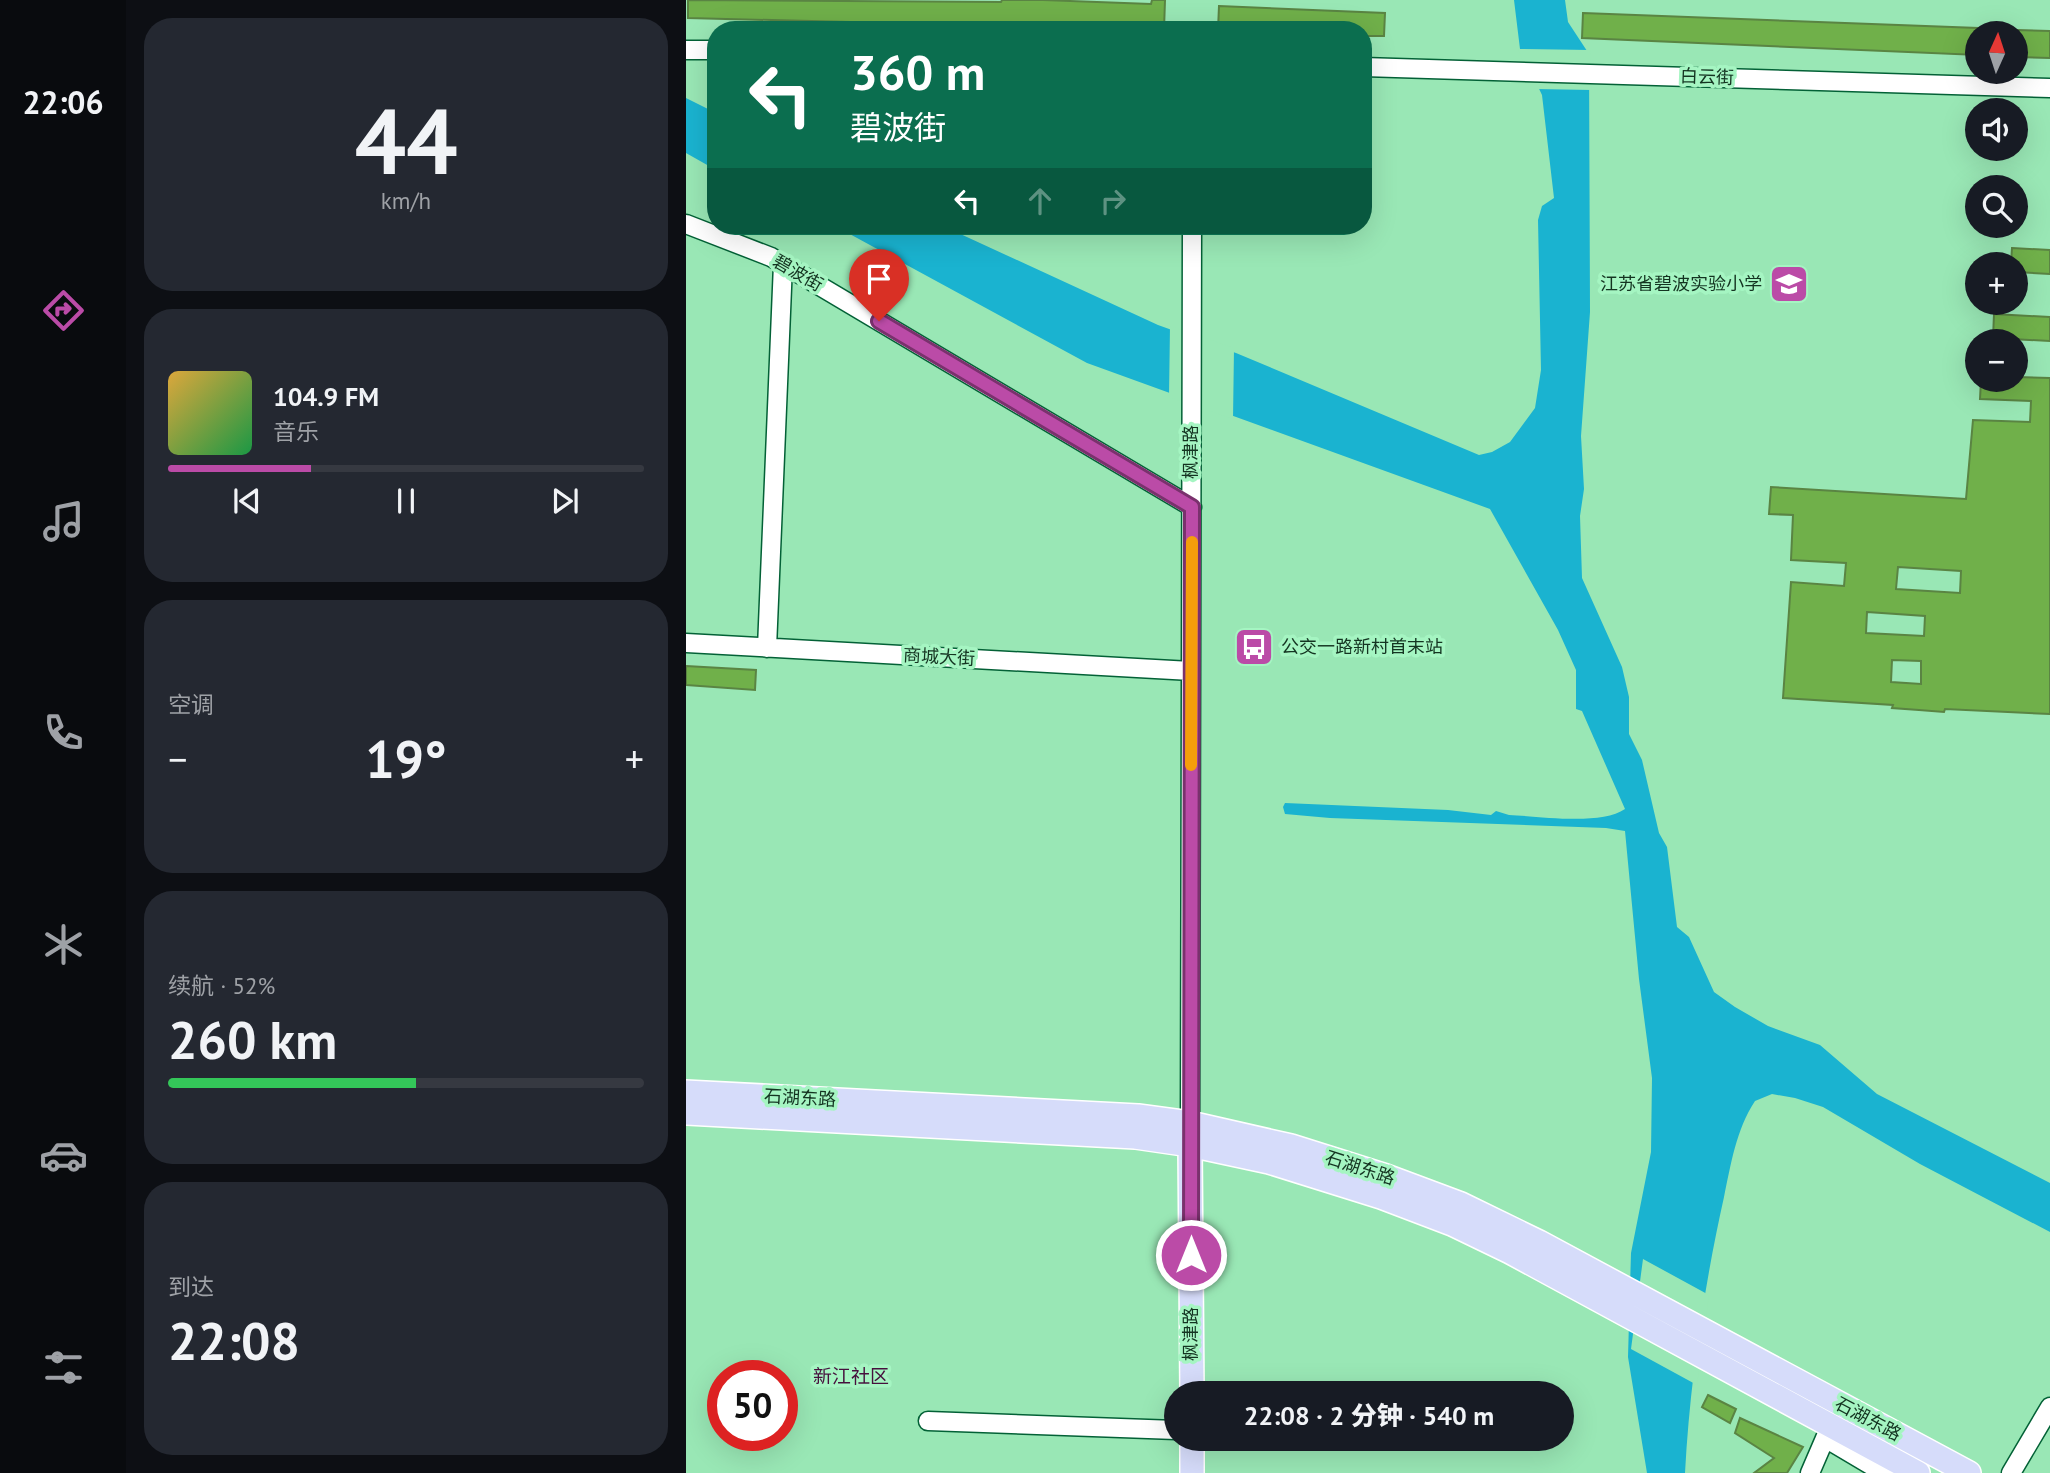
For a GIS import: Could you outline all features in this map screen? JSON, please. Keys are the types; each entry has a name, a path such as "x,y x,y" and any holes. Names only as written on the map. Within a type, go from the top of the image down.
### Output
{"main road":[{"name":"石湖东路","path":"686,1092 1125,1115 1190,1134 1381,1197 1452,1224 1510,1252 1828,1432 1918,1473"},
{"name":"石湖东路","path":"686,1113 1135,1138 1190,1134 1337,1160 1412,1185 1469,1208 1551,1249 1969,1473"},
{"name":"枫津路","path":"1190,1134 1192,1381"},
{"path":"1192,1451 1192,1473"}],"street":[{"path":"686,50 707,50"},
{"name":"白云街","path":"1372,66 2050,88"},
{"name":"碧波街","path":"686,224 707,231"},
{"name":"碧波街","path":"719,235 740,242 783,264 1192,507"},
{"name":"枫津路","path":"1190,1134 1192,235"},
{"path":"767,648 783,264"},
{"name":"商城大街","path":"686,643 1191,671"},
{"path":"2011,1473 2050,1407"},
{"path":"928,1421 1164,1430"},
{"path":"1810,1473 1828,1432 1884,1473"}],"water":[{"path":"1514,0 1565,0 1568,22 1589,54 1590,312 1581,436 1584,489 1580,516 1582,578 1622,667 1629,697 1629,734 1642,760 1659,833 1667,847 1677,927 1689,937 1714,992 1735,1007 1768,1026 1820,1045 1877,1094 2050,1183 2050,1232 1920,1164 1823,1107 1772,1094 1755,1101 1748,1112 1735,1148 1710,1265 1694,1369 1685,1473 1647,1473 1628,1357 1631,1253 1651,1152 1652,1078 1639,979 1625,831 1606,828 1330,818 1285,814 1283,807 1285,803 1448,810 1491,815 1496,811 1509,815 1569,819 1601,817 1625,809 1582,711 1576,709 1576,670 1558,630 1490,509 1087,363 852,235 963,235 1158,325 1236,353 1479,455 1492,452 1510,442 1535,408 1541,370 1538,220 1542,206 1554,198 1542,95 1520,49"},
{"path":"686,98 707,108 707,165 686,153"}],"pier":[{"path":"1518,49 1590,50 1592,90 1535,89"},
{"path":"1170,326 1234,348 1233,419 1169,397"},
{"path":"1643,1259 1709,1295 1697,1385 1631,1349"}],"building":[{"path":"688,0 1043,0 1151,4 1152,0 1165,0 1164,21 807,21 688,18"},
{"path":"1219,6 1385,13 1384,36 1372,36 1372,21 1218,21"},
{"path":"1583,13 1965,28 1965,54 1582,38"},
{"path":"2028,30 2050,31 2050,58 2028,57"},
{"path":"2012,248 2050,250 2050,274 2028,273 2028,252 2012,252"},
{"path":"1994,315 2050,317 2050,341 2028,340 2028,329 1993,329"},
{"path":"2028,377 2050,378 2050,714 1945,709 1944,712 1892,708 1893,705 1783,698 1791,582 1844,586 1846,563 1791,560 1793,515 1769,514 1771,487 1966,499 1973,420 2030,422 2031,401 1980,399 1980,392 2028,392","holes":["1898,567 1961,571 1960,593 1896,589","1867,612 1925,616 1924,636 1866,633","1892,660 1921,661 1921,684 1891,682"]},
{"path":"686,666 756,670 755,690 686,685"},
{"path":"1708,1395 1736,1409 1730,1423 1702,1407"},
{"path":"1740,1418 1803,1447 1787,1473 1754,1473 1774,1458 1735,1433"}],"slow traffic":[{"path":"1191,765 1192,542"}],"place":[{"name":"江苏省碧波实验小学","path":"1789,284"},
{"name":"公交一路新村首末站","path":"1254,647"}],"district":[{"name":"新江社区","path":"851,1376"}],"route":[{"path":"879,321 1192,507 1191,1255"}]}
